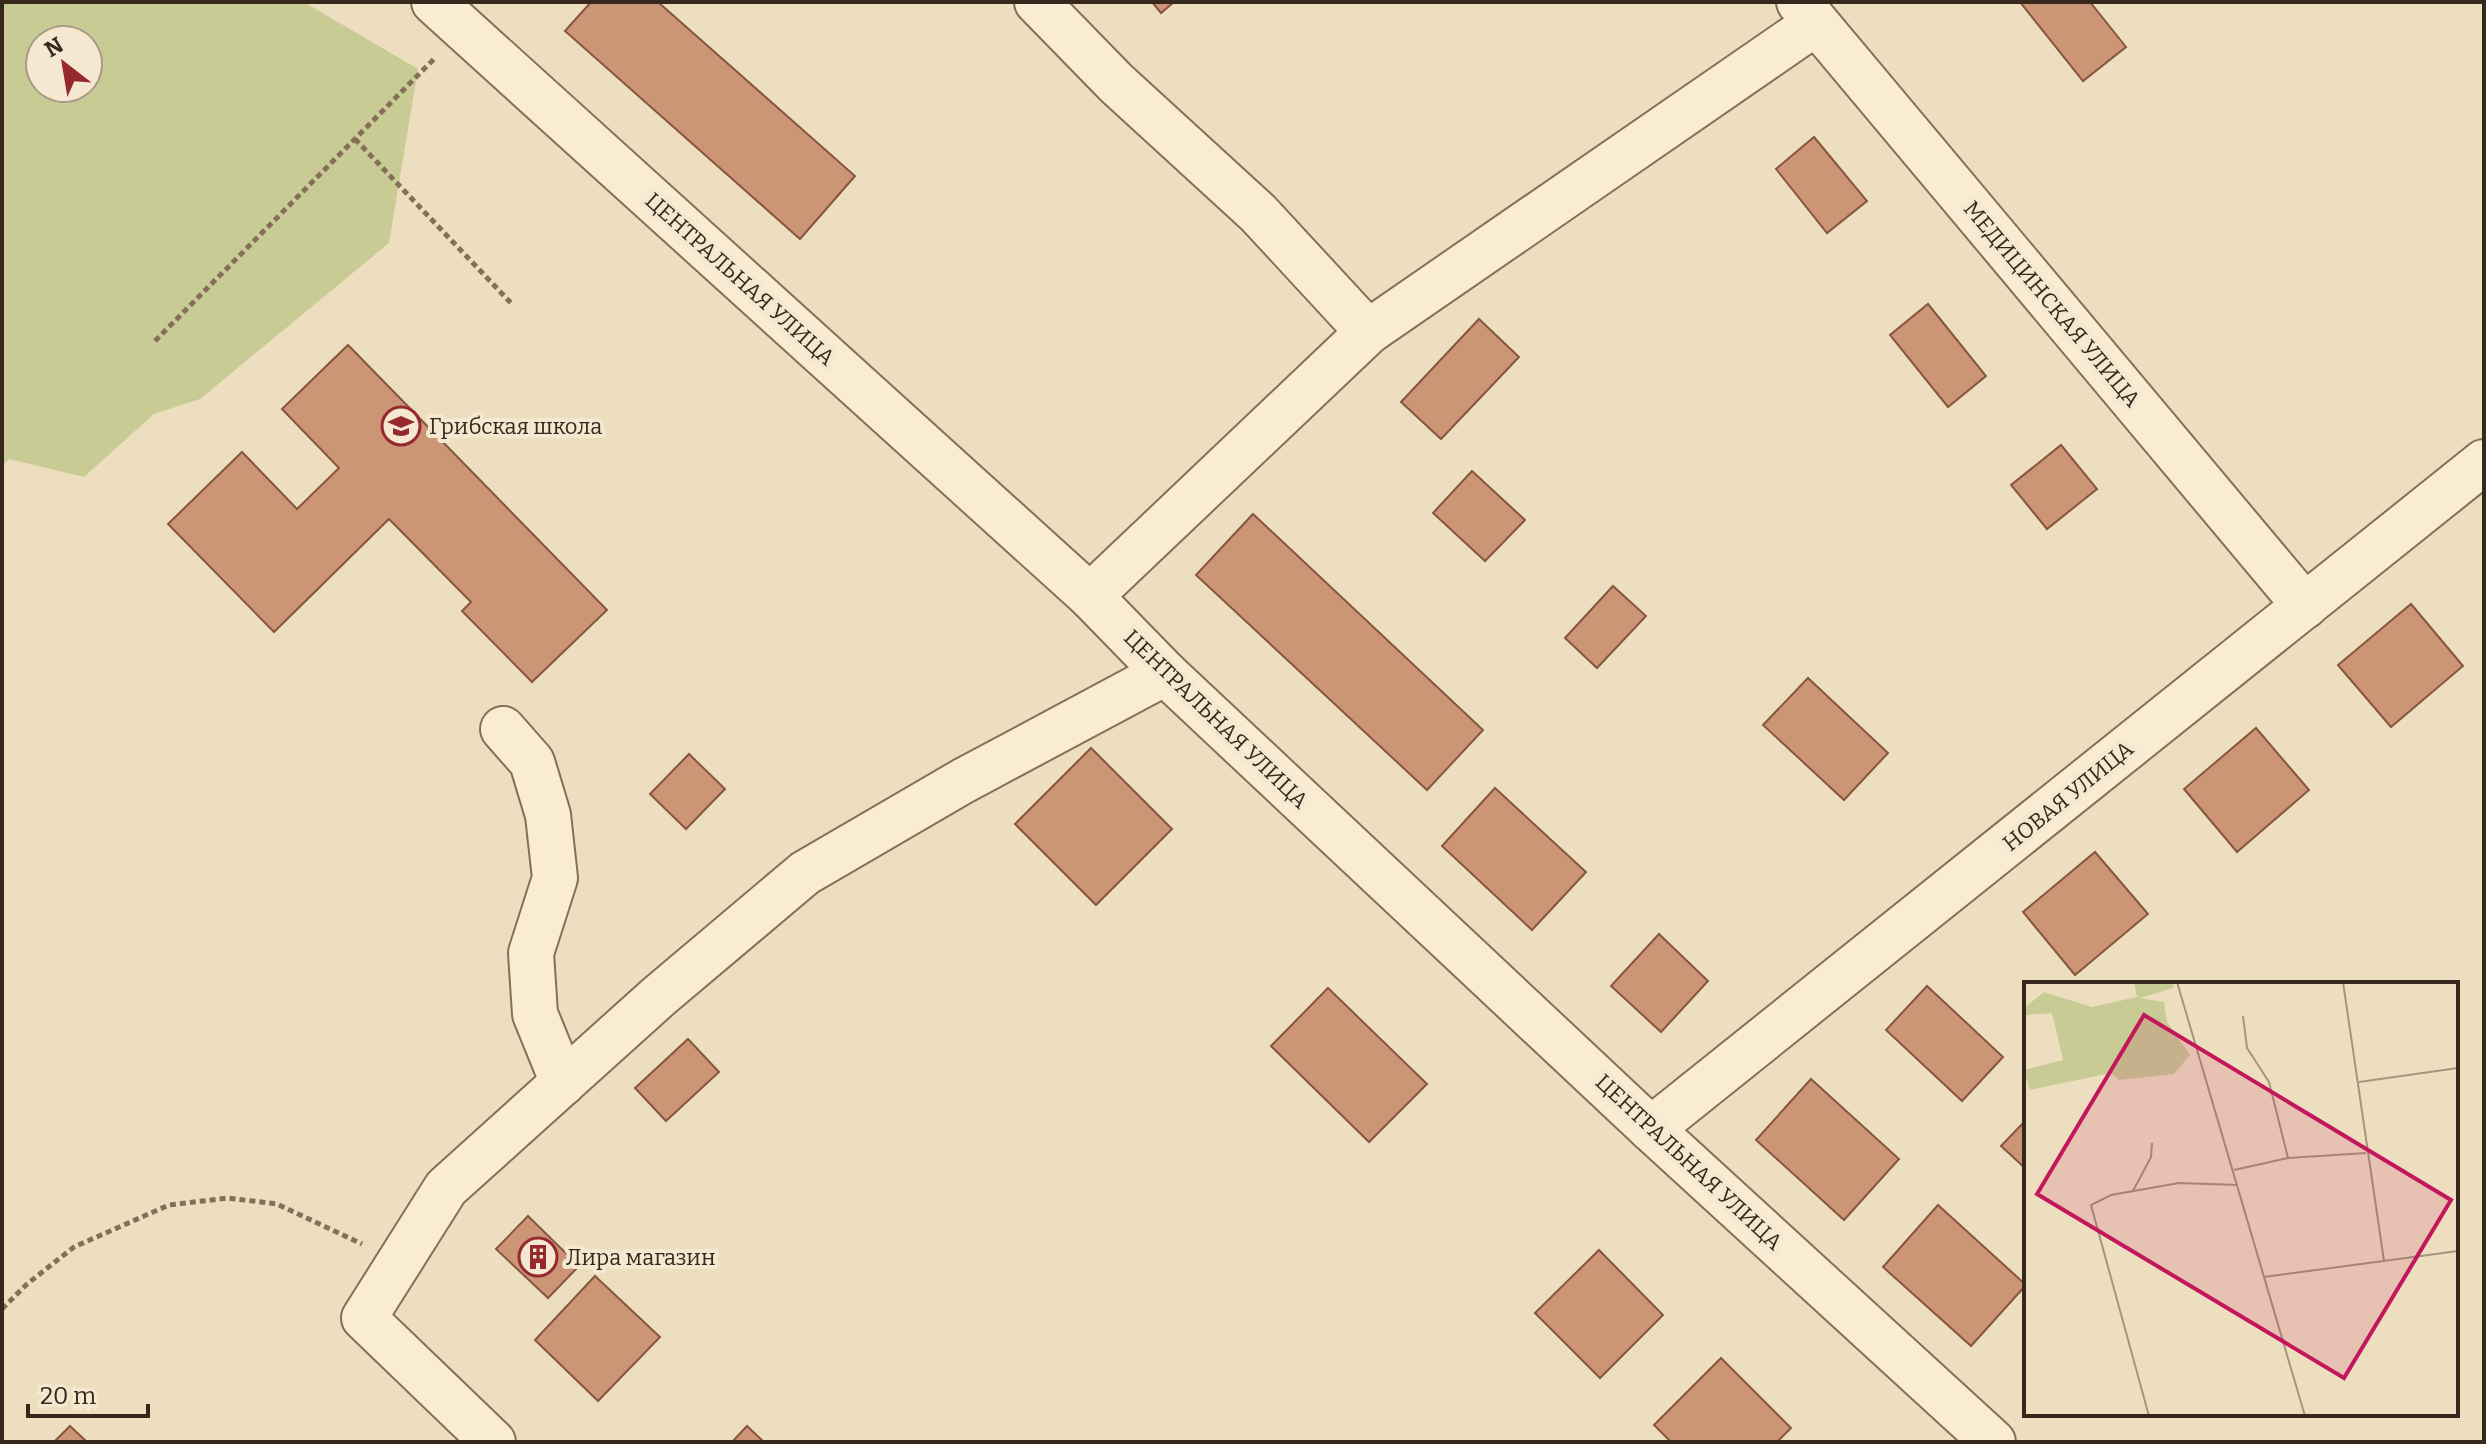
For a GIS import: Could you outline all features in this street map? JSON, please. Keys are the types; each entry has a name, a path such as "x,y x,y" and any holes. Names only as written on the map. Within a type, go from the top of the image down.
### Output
{"street":[{"path":"1037,2 1116,83 1258,213 1368,332"},
{"path":"1090,596 1368,332 1808,12"},
{"name":"МЕДИЦИНСКАЯ УЛИЦА","path":"1808,12 2305,606"},
{"name":"ЦЕНТРАЛЬНАЯ УЛИЦА","path":"448,16 1090,596 1165,673 1651,1129 1993,1442"},
{"name":"НОВАЯ УЛИЦА","path":"1651,1129 2484,462"},
{"path":"493,1442 364,1318 446,1188 658,997 805,873 963,781 1165,673"},
{"path":"503,729 532,762 548,815 555,878 531,953 535,1014 563,1083"}],"path":[{"path":"155,341 355,139 448,16"},
{"path":"355,139 511,303"},
{"path":"2,1309 27,1284 74,1247 169,1205 228,1198 277,1204 399,1263"}],"green space":[{"path":"2,2 304,2 418,69 389,243 200,399 154,414 84,477 9,459 2,466"}],"building":[{"path":"591,2 658,2 855,176 800,239 565,31"},
{"path":"1152,2 1174,2 1161,13"},
{"path":"2020,2 2090,2 2126,47 2083,81"},
{"path":"1814,137 1867,201 1827,233 1776,169"},
{"path":"1928,304 1986,376 1948,407 1890,335"},
{"path":"1479,319 1519,357 1441,439 1401,402"},
{"path":"348,345 607,610 532,682 462,611 471,602 389,519 274,632 168,524 242,452 297,509 339,468 282,409"},
{"path":"2061,445 2097,489 2047,529 2011,485"},
{"path":"1472,471 1525,520 1485,561 1433,513"},
{"path":"1253,514 1483,730 1427,790 1196,575"},
{"path":"1613,586 1646,616 1597,668 1565,638"},
{"path":"2411,604 2463,666 2391,727 2338,665"},
{"path":"1808,678 1888,753 1844,800 1763,725"},
{"path":"2256,728 2309,790 2237,852 2184,789"},
{"path":"1091,748 1172,829 1096,905 1015,824"},
{"path":"689,754 725,789 686,829 650,794"},
{"path":"1495,788 1586,872 1532,930 1442,846"},
{"path":"2095,852 2148,914 2075,975 2023,912"},
{"path":"1659,934 1708,981 1661,1032 1611,986"},
{"path":"1927,986 2003,1057 1962,1101 1886,1030"},
{"path":"1328,988 1427,1084 1369,1142 1271,1046"},
{"path":"688,1039 719,1072 666,1121 635,1088"},
{"path":"1811,1079 1899,1159 1844,1220 1756,1140"},
{"path":"2024,1122 2024,1167 2001,1146"},
{"path":"1938,1205 2024,1283 2024,1287 1971,1346 1883,1267"},
{"name":"Лира магазин","path":"528,1216 579,1266 548,1298 496,1249"},
{"path":"1599,1250 1663,1315 1600,1378 1535,1313"},
{"path":"595,1276 660,1337 598,1401 535,1340"},
{"path":"1721,1358 1791,1428 1777,1442 1671,1442 1654,1425"},
{"path":"70,1426 87,1442 54,1442"},
{"path":"747,1426 764,1442 732,1442"}],"place":[{"name":"Грибская школа","path":"401,426"},
{"name":"Лира магазин","path":"538,1257"}]}
